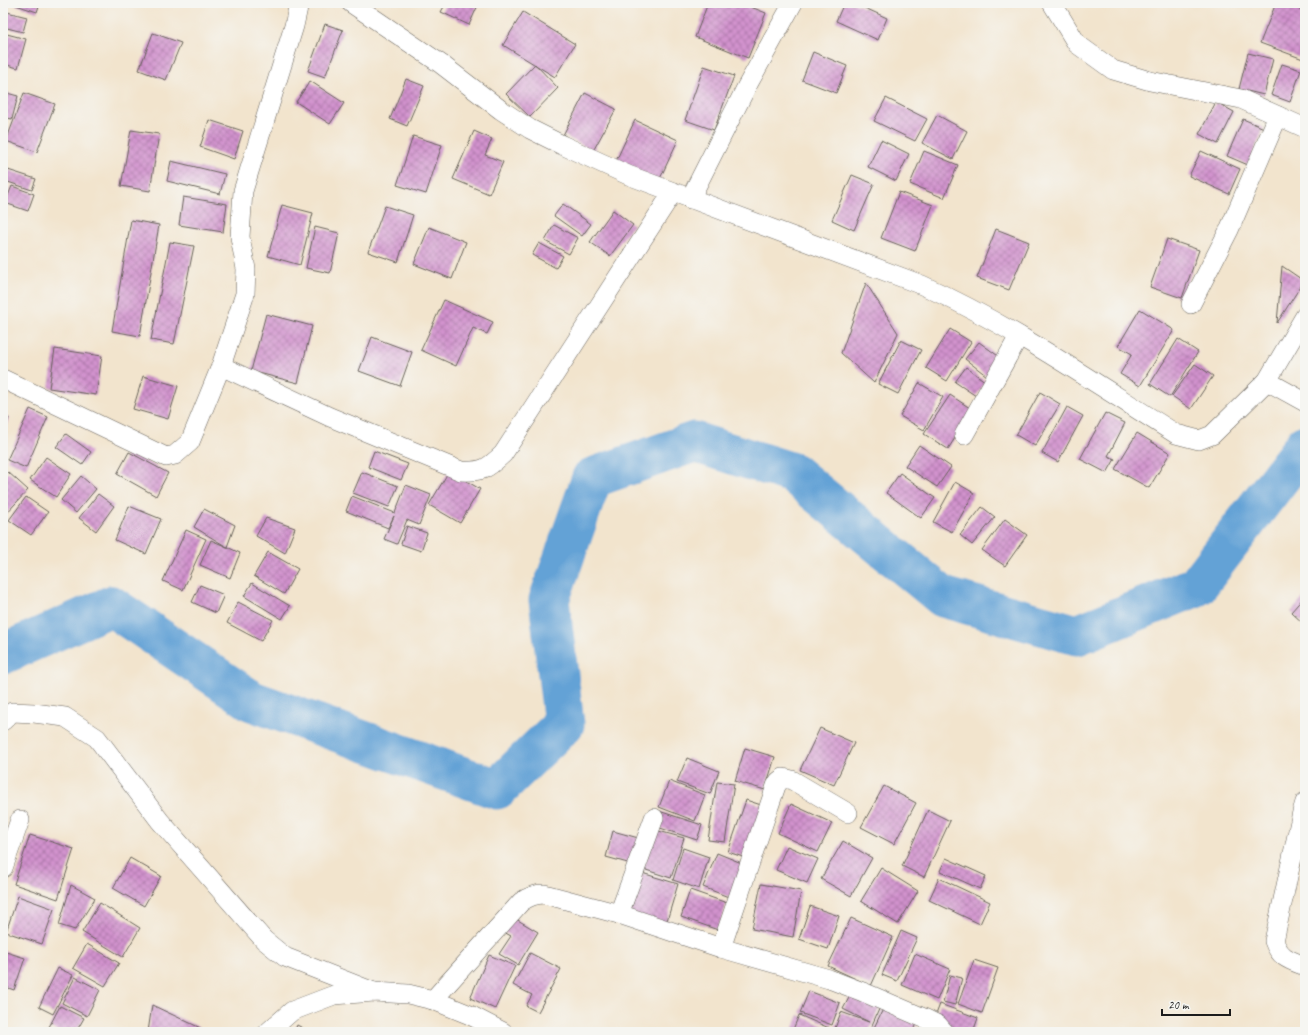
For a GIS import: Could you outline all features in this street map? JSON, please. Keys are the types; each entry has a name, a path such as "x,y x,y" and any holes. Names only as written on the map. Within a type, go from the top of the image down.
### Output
{"street":[{"path":"3,379 166,457 175,455 190,442 221,366 245,294 246,269 240,237 243,191 294,26 299,3"},
{"path":"351,3 441,64 501,110 530,129 628,175 922,284 953,298 1019,336 1176,434 1199,440 1212,435 1267,381 1305,316"},
{"path":"690,199 747,86 793,3"},
{"path":"1052,3 1077,44 1113,70 1150,81 1241,99 1305,128"},
{"path":"1191,304 1229,230 1278,116"},
{"path":"221,366 330,417 461,471 486,469 503,454 673,192"},
{"path":"964,435 1019,336"},
{"path":"1267,381 1300,399"},
{"path":"3,721 12,712 65,717 97,738 160,821 264,940 285,957 374,992"},
{"path":"721,948 779,780 783,778 792,780 848,813"},
{"path":"1305,802 1274,941 1277,950 1282,955 1291,961 1305,966"},
{"path":"619,914 654,818"},
{"path":"3,868 20,820"},
{"path":"432,1000 521,902 538,894 544,894 619,914 721,948 815,975 863,992 926,1019 938,1025 944,1032"},
{"path":"268,1032 292,1011 334,994 374,992 408,994 432,1000 470,1015 503,1032"}],"building":[{"path":"10,3 40,3 37,12"},
{"path":"446,3 479,3 469,25 441,12"},
{"path":"708,3 741,3 766,13 748,58 695,37"},
{"path":"844,3 854,3 887,18 878,40 836,21"},
{"path":"1276,3 1282,3 1305,11 1305,53 1303,59 1260,43"},
{"path":"3,11 27,17 23,32 3,27"},
{"path":"523,12 575,44 555,77 503,45"},
{"path":"325,24 343,30 325,77 308,71"},
{"path":"3,33 26,39 18,68 3,64"},
{"path":"153,33 181,43 166,80 139,70"},
{"path":"813,52 847,66 836,93 802,80"},
{"path":"1248,53 1273,59 1264,95 1239,89"},
{"path":"535,64 558,88 530,117 506,94"},
{"path":"1282,64 1301,70 1290,102 1271,95"},
{"path":"704,66 734,76 714,130 685,120"},
{"path":"406,79 424,86 407,126 390,119"},
{"path":"310,81 344,103 330,124 296,102"},
{"path":"3,92 18,96 12,119 3,117"},
{"path":"24,93 55,104 37,152 6,141"},
{"path":"585,93 616,109 593,151 563,135"},
{"path":"886,98 927,119 915,141 874,121"},
{"path":"1216,102 1234,112 1218,144 1199,134"},
{"path":"937,115 967,131 953,159 922,143"},
{"path":"1243,119 1264,128 1248,165 1227,156"},
{"path":"209,120 243,131 234,159 200,147"},
{"path":"635,120 678,140 658,183 615,163"},
{"path":"131,130 159,134 150,191 121,186"},
{"path":"474,131 492,139 485,155 503,162 489,194 453,179"},
{"path":"413,136 442,145 426,194 397,185"},
{"path":"881,140 909,154 896,181 868,167"},
{"path":"924,151 958,165 944,198 910,184"},
{"path":"1201,151 1240,169 1229,194 1189,176"},
{"path":"171,161 225,174 220,194 167,181"},
{"path":"8,170 36,179 32,190 5,181"},
{"path":"852,175 874,184 854,230 832,220"},
{"path":"12,186 34,194 28,211 5,203"},
{"path":"899,192 933,205 915,251 881,238"},
{"path":"183,197 227,204 223,232 179,225"},
{"path":"563,204 591,224 582,236 554,216"},
{"path":"282,205 313,213 300,265 268,256"},
{"path":"385,206 413,215 398,262 368,252"},
{"path":"613,210 633,225 610,256 590,242"},
{"path":"131,220 159,225 140,336 112,331"},
{"path":"554,225 578,238 569,254 545,241"},
{"path":"315,227 339,233 330,273 306,268"},
{"path":"429,227 466,242 452,279 414,264"},
{"path":"996,229 1029,242 1009,290 977,278"},
{"path":"1167,239 1199,250 1182,298 1150,287"},
{"path":"170,242 194,246 174,344 151,340"},
{"path":"539,243 563,256 556,268 532,255"},
{"path":"1282,266 1304,281 1277,323"},
{"path":"866,283 898,333 874,383 841,353"},
{"path":"444,300 493,322 487,334 473,328 456,366 421,350"},
{"path":"1140,309 1174,330 1140,386 1120,374 1132,354 1118,346"},
{"path":"266,314 312,326 298,383 251,371"},
{"path":"950,329 971,342 947,381 926,368"},
{"path":"372,337 412,352 400,386 359,371"},
{"path":"1178,339 1198,352 1170,397 1150,384"},
{"path":"901,340 921,350 898,394 878,384"},
{"path":"979,342 1001,358 987,376 965,359"},
{"path":"55,349 102,356 96,395 49,388"},
{"path":"1195,364 1213,376 1191,409 1172,396"},
{"path":"966,367 986,382 976,396 955,382"},
{"path":"143,376 178,386 168,419 133,409"},
{"path":"919,383 943,397 924,430 900,416"},
{"path":"1040,392 1060,404 1035,446 1016,435"},
{"path":"950,395 973,410 948,449 924,434"},
{"path":"1067,407 1083,416 1058,462 1042,453"},
{"path":"30,409 48,417 26,468 7,460"},
{"path":"1105,413 1125,423 1108,456 1115,459 1107,473 1080,459"},
{"path":"3,416 9,418 3,435"},
{"path":"1137,433 1170,453 1149,488 1115,469"},
{"path":"66,434 91,452 82,465 56,447"},
{"path":"919,445 951,467 937,487 905,466"},
{"path":"374,451 408,464 401,480 368,467"},
{"path":"129,452 168,473 156,496 117,474"},
{"path":"46,457 71,474 56,497 30,480"},
{"path":"449,471 480,489 460,523 429,505"},
{"path":"8,472 28,490 3,517 3,477"},
{"path":"362,472 398,486 389,507 353,493"},
{"path":"900,473 935,498 921,518 886,493"},
{"path":"81,476 96,489 76,513 61,500"},
{"path":"955,482 974,493 952,532 933,522"},
{"path":"406,485 431,495 419,525 407,520 397,544 384,539 394,516 388,528 346,511 352,496 395,513"},
{"path":"98,494 114,506 96,531 79,518"},
{"path":"26,497 48,512 31,535 9,520"},
{"path":"129,506 161,519 146,554 115,540"},
{"path":"982,507 995,517 972,545 960,535"},
{"path":"204,509 235,525 227,547 194,527"},
{"path":"266,518 295,528 285,553 256,536"},
{"path":"1005,519 1027,535 1005,566 982,550"},
{"path":"407,526 427,533 421,551 401,544"},
{"path":"186,530 206,539 183,590 163,581"},
{"path":"211,540 240,553 230,578 200,565"},
{"path":"268,552 298,569 284,594 254,576"},
{"path":"252,583 290,606 282,619 244,596"},
{"path":"200,585 224,595 216,613 192,602"},
{"path":"1305,596 1305,625 1291,612"},
{"path":"238,602 273,620 261,641 227,623"},
{"path":"820,728 854,743 834,785 800,770"},
{"path":"745,748 775,757 765,790 735,781"},
{"path":"687,758 719,771 710,794 677,782"},
{"path":"669,781 705,795 695,821 659,807"},
{"path":"717,782 734,784 725,842 708,840"},
{"path":"884,786 916,803 894,844 861,827"},
{"path":"746,800 767,807 749,859 728,852"},
{"path":"791,804 832,823 818,852 778,833"},
{"path":"928,810 950,821 924,877 902,866"},
{"path":"662,812 702,825 697,840 657,827"},
{"path":"655,830 684,838 671,878 643,869"},
{"path":"613,831 642,839 635,865 606,857"},
{"path":"30,835 74,849 58,899 14,884"},
{"path":"843,841 872,858 851,896 821,879"},
{"path":"787,846 818,859 807,883 776,870"},
{"path":"683,848 709,857 699,889 673,880"},
{"path":"717,853 744,864 731,898 703,887"},
{"path":"130,858 161,876 144,906 113,888"},
{"path":"946,858 986,876 980,889 940,871"},
{"path":"881,868 918,891 898,924 861,901"},
{"path":"642,873 678,884 666,924 630,913"},
{"path":"939,878 990,902 980,924 929,900"},
{"path":"761,884 801,891 793,937 752,929"},
{"path":"71,885 95,898 75,930 59,925"},
{"path":"690,890 727,903 718,930 681,917"},
{"path":"18,896 54,909 42,944 6,932"},
{"path":"100,903 140,928 123,957 82,932"},
{"path":"810,906 839,916 828,949 799,939"},
{"path":"511,916 538,932 518,965 499,954 511,936 502,931"},
{"path":"851,918 893,937 871,986 828,966"},
{"path":"901,931 917,938 897,981 882,975"},
{"path":"87,944 119,963 105,986 73,968"},
{"path":"3,951 25,958 14,990 3,986"},
{"path":"530,953 561,969 538,1012 526,1006 532,995 513,985"},
{"path":"915,954 950,969 937,1000 902,985"},
{"path":"489,955 515,966 495,1009 470,998"},
{"path":"974,960 998,968 982,1013 958,1004"},
{"path":"58,968 73,975 53,1014 39,1007"},
{"path":"950,975 962,978 955,1005 943,1002"},
{"path":"75,977 100,990 87,1016 62,1003"},
{"path":"809,991 840,1003 832,1025 800,1013"},
{"path":"851,994 880,1007 869,1032 834,1031 841,1012 869,1022 843,1009"},
{"path":"940,1004 978,1018 973,1032 966,1032 934,1020"},
{"path":"152,1005 209,1032 148,1032"},
{"path":"60,1006 84,1018 76,1032 59,1032 49,1027"},
{"path":"884,1007 917,1024 913,1032 872,1032"},
{"path":"799,1015 829,1028 828,1032 792,1032"},
{"path":"297,1025 310,1032 294,1032"}],"waterway":[{"path":"3,654 111,606 252,701 497,789 564,724 549,600 592,478 694,442 793,473 943,597 1077,635 1197,586 1305,445"}]}
